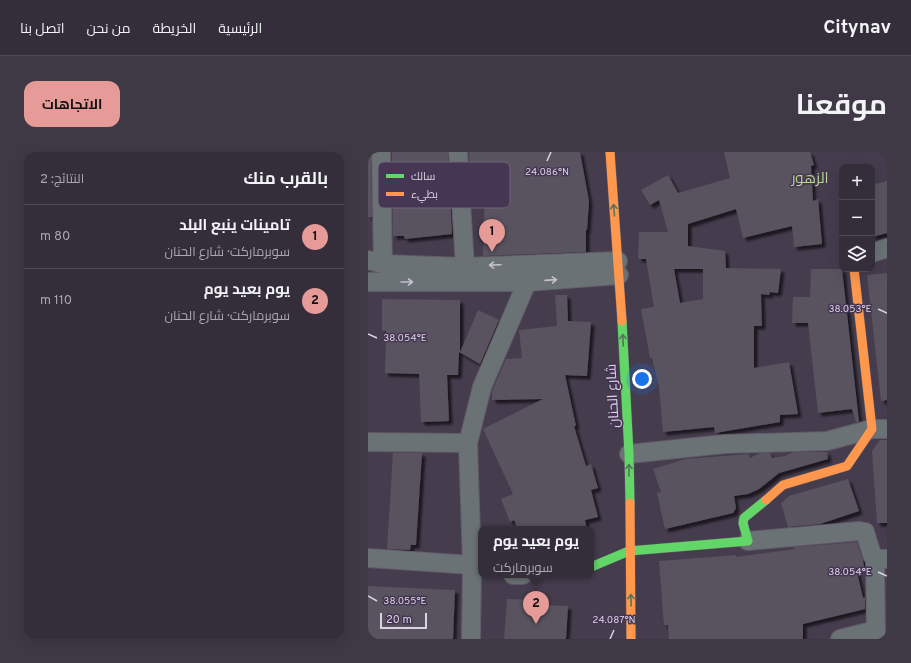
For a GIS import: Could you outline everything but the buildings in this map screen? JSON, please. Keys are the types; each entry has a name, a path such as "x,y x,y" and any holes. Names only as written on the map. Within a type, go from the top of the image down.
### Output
{"street":[{"path":"380,162 381,152"},
{"path":"458,152 459,162"},
{"name":"شارع الحنان","path":"610,152 619,268 629,454 632,639"},
{"path":"378,207 375,262 465,266 619,268"},
{"path":"461,208 465,266"},
{"path":"875,252 887,248"},
{"path":"368,282 527,282 619,268"},
{"path":"748,542 743,523 744,518 783,485 847,466 879,429 854,272"},
{"path":"471,639 476,566 468,443 482,387 527,282"},
{"path":"629,454 724,444 827,441 879,429"},
{"path":"368,442 468,443"},
{"path":"594,566 630,551 748,542 860,531 865,532 872,555 881,559 876,634 840,639"},
{"path":"368,558 476,566"}],"traffic: fast":[{"path":"622,321 630,503"},
{"path":"594,566 629,551 748,541 743,523 744,518 766,500"}],"traffic: slow":[{"path":"610,152 622,321"},
{"path":"766,500 783,485 847,466 872,429 854,272"},
{"path":"630,503 631,639"}],"place":[{"name":"تامينات ينبع البلد","path":"492,252"},
{"name":"يوم بعيد يوم","path":"536,624"}],"district":[{"name":"الزهور","path":"810,178"}]}
